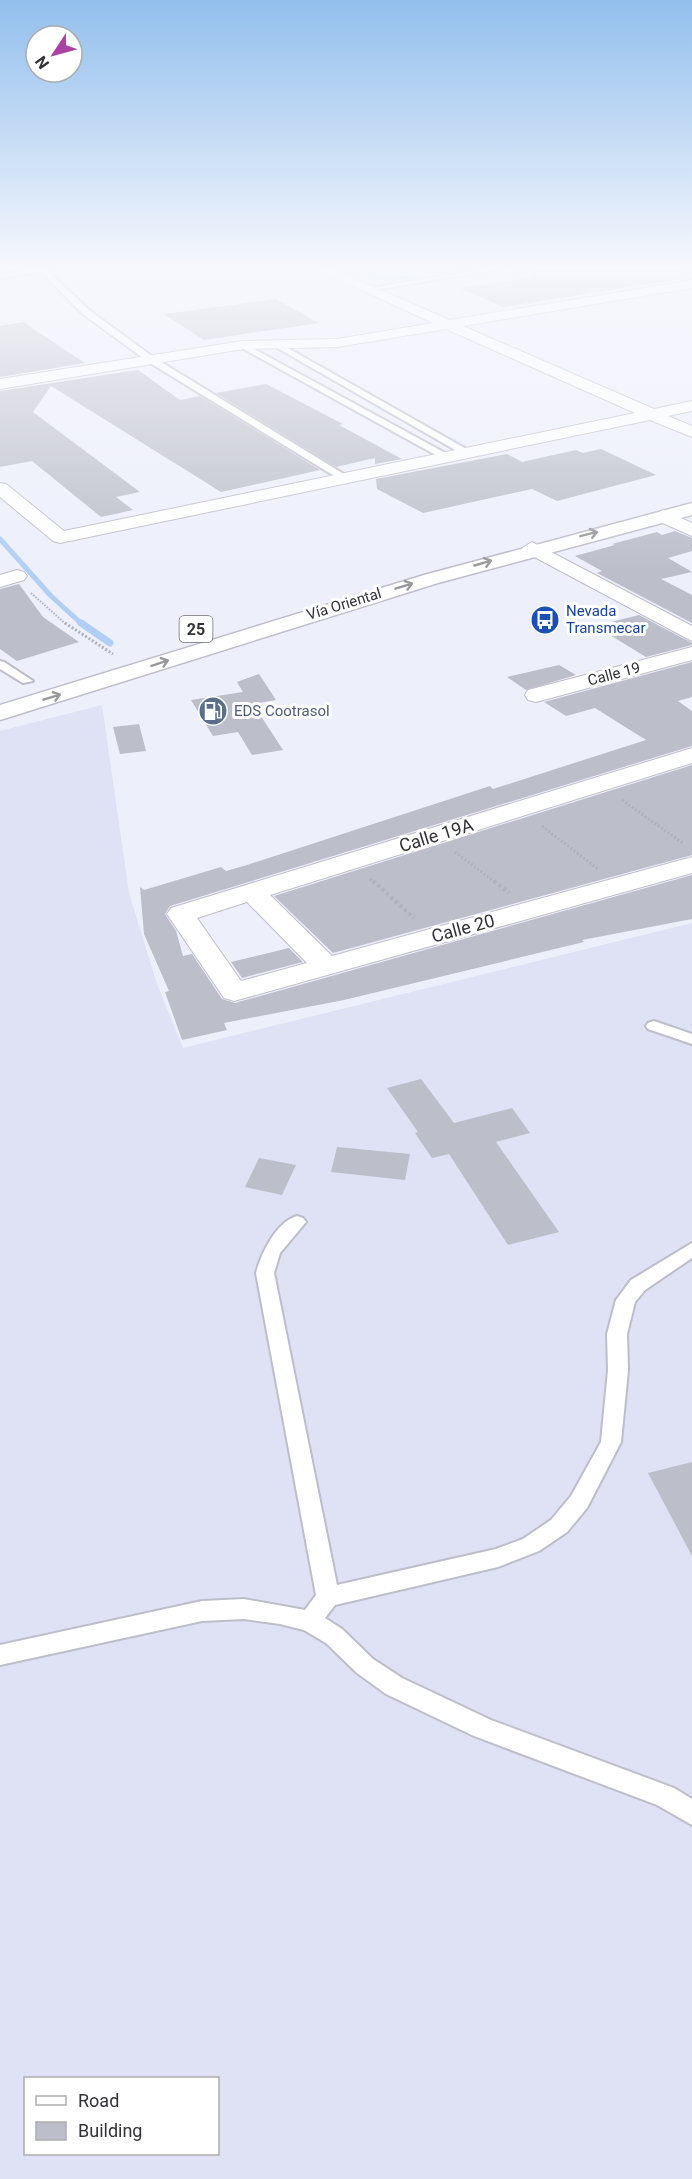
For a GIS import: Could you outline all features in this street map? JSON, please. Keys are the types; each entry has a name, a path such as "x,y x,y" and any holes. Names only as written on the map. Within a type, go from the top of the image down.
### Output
{"highway":[{"path":"489,542 692,495"},
{"name":"Vía Oriental","path":"0,713 341,605 532,548 692,508"},
{"name":"Vía Oriental","path":"292,599 348,582"},
{"path":"0,690 48,675"}],"street":[{"path":"0,384 98,368"},
{"path":"547,368 692,432"},
{"path":"575,368 692,418"},
{"path":"0,488 60,537 692,406"},
{"path":"663,516 692,530"},
{"path":"532,548 692,635"},
{"name":"Calle 19","path":"536,695 692,653"},
{"name":"Calle 19A","path":"234,992 181,914 692,755"},
{"name":"Calle 20","path":"234,992 692,865"},
{"path":"252,892 326,966"}],"lane":[{"path":"164,368 344,478"},
{"path":"284,368 446,457"},
{"path":"318,368 467,453"},
{"path":"0,664 27,681"},
{"path":"654,1026 692,1039"},
{"path":"297,1222 271,1251 265,1273 328,1597"},
{"path":"310,1621 328,1597 498,1558 531,1545 559,1526 579,1502 611,1442 618,1370 616,1334 626,1300 638,1285 692,1249"},
{"path":"0,1655 202,1611 244,1608 310,1621 334,1636 365,1666 394,1686 483,1728 664,1796 692,1813"}],"path":[{"path":"9,579 82,638 114,654"},
{"path":"600,784 692,850"},
{"path":"519,809 620,885"},
{"path":"433,836 531,910"},
{"path":"350,861 435,936"}],"shaded area":[{"path":"102,705 129,893 157,984 183,1048 692,923 692,2179 0,2179 0,731"}],"building":[{"path":"0,368 57,368 0,377"},
{"path":"138,370 180,400 200,396 320,470 221,492 51,386 33,412 140,492 116,497 133,510 101,517 32,461 0,467 0,391"},
{"path":"266,384 343,424 339,425 402,459 375,464 375,458 336,467 216,393"},
{"path":"601,449 656,475 557,501 532,489 423,513 377,489 376,479 507,454 522,462 576,450 583,453"},
{"path":"675,531 692,538 692,551 668,558 692,572 661,579 692,595 692,623 597,573 602,571 575,556 657,532 662,535"},
{"path":"19,584 43,617 79,642 17,661 0,649 0,589"},
{"path":"639,615 692,645 646,657 610,635 625,631 611,622"},
{"path":"692,662 692,697 678,701 692,711 692,746 170,906 165,914 176,931 183,956 192,954 222,999 235,1003 692,875 692,919 582,940 584,942 344,1000 224,1023 227,1030 182,1040 165,992 169,991 144,934 140,887 144,890 221,867 226,871 247,865 490,786 493,789 646,740 595,708 566,716 544,702"},
{"path":"559,665 576,675 526,690 507,677"},
{"path":"259,674 276,700 253,704 283,750 252,755 238,732 213,736 191,700 243,692 237,682"},
{"path":"139,724 146,751 120,754 113,727"},
{"path":"692,765 692,855 333,953 274,896"},
{"path":"289,948 303,962 242,978 231,962"},
{"path":"421,1079 454,1123 512,1108 530,1133 496,1142 559,1232 508,1245 449,1154 432,1158 415,1133 418,1132 387,1088"},
{"path":"337,1147 410,1154 405,1180 331,1172"},
{"path":"259,1158 296,1165 282,1195 245,1187"},
{"path":"692,1462 692,1556 648,1473"}],"waterway":[{"path":"0,539 51,596 83,625"},
{"path":"81,623 110,643"}],"place":[{"name":"Nevada Transmecar","path":"545,620"},
{"name":"EDS Cootrasol","path":"213,711"}]}
